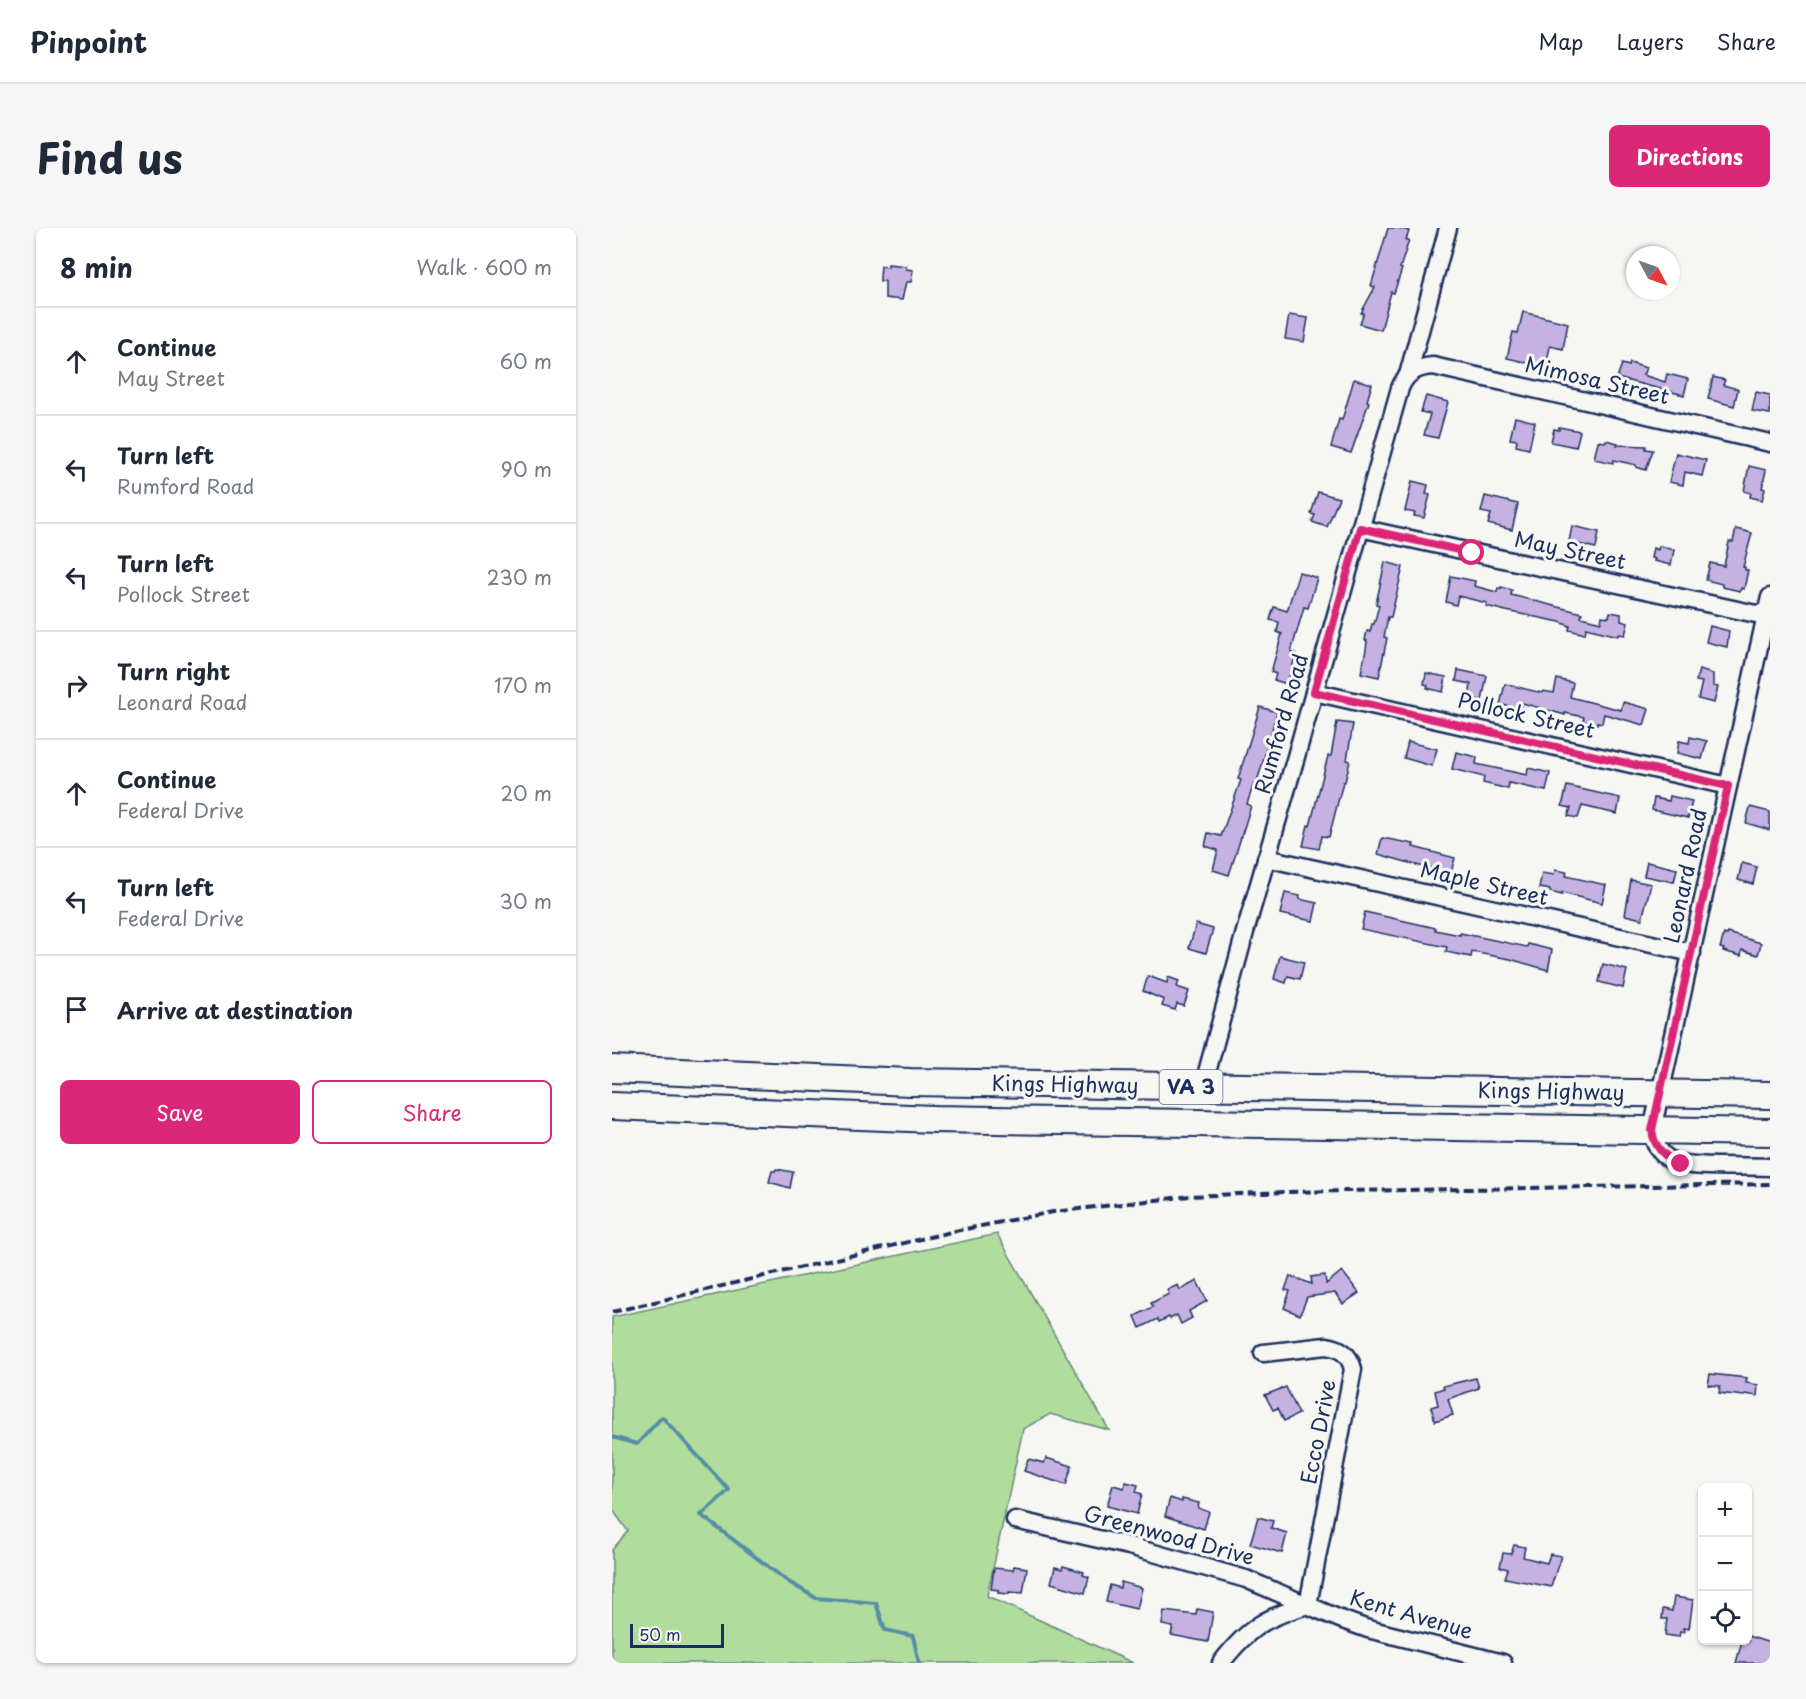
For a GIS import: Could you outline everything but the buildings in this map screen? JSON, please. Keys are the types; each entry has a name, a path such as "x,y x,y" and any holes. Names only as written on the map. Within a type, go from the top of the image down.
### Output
{"highway":[{"name":"Kings Highway","path":"612,1069 921,1082 1770,1095"},
{"path":"770,1114 773,1077"},
{"name":"Kings Highway","path":"612,1106 770,1114 1149,1124 1770,1132"}],"street":[{"name":"Rumford Road","path":"1203,1087 1400,388 1411,372 1448,228"},
{"name":"Mimosa Street","path":"1411,372 1433,366 1770,443"},
{"name":"May Street","path":"1360,528 1756,614 1769,608"},
{"name":"Leonard Road","path":"1652,1130 1769,608"},
{"name":"Pollock Street","path":"1314,692 1728,786"},
{"name":"Maple Street","path":"1266,858 1692,953"},
{"path":"1652,1130 1653,1138 1663,1154 1681,1164 1770,1167"},
{"name":"Ecco Drive","path":"1263,1353 1334,1347 1349,1357 1353,1369 1308,1605"},
{"name":"Greenwood Drive","path":"1016,1520 1129,1546 1246,1579 1308,1605"},
{"path":"1221,1663 1266,1619 1308,1605"},
{"name":"Kent Avenue","path":"1308,1605 1368,1629 1503,1663"}],"green space":[{"path":"997,1234 1109,1430 1050,1414 1023,1429 987,1596 1133,1663 612,1663 612,1550 628,1531 612,1509 612,1317"}],"waterway":[{"path":"612,1437 637,1444 662,1417 729,1490 701,1515 787,1581 816,1598 876,1603 885,1630 913,1636 919,1663"}],"railway":[{"path":"612,1312 955,1231 1053,1212 1190,1196 1286,1192 1770,1184"}],"route":[{"path":"1472,553 1360,528 1314,692 1728,786 1652,1130 1658,1149 1671,1160 1681,1164"}]}
